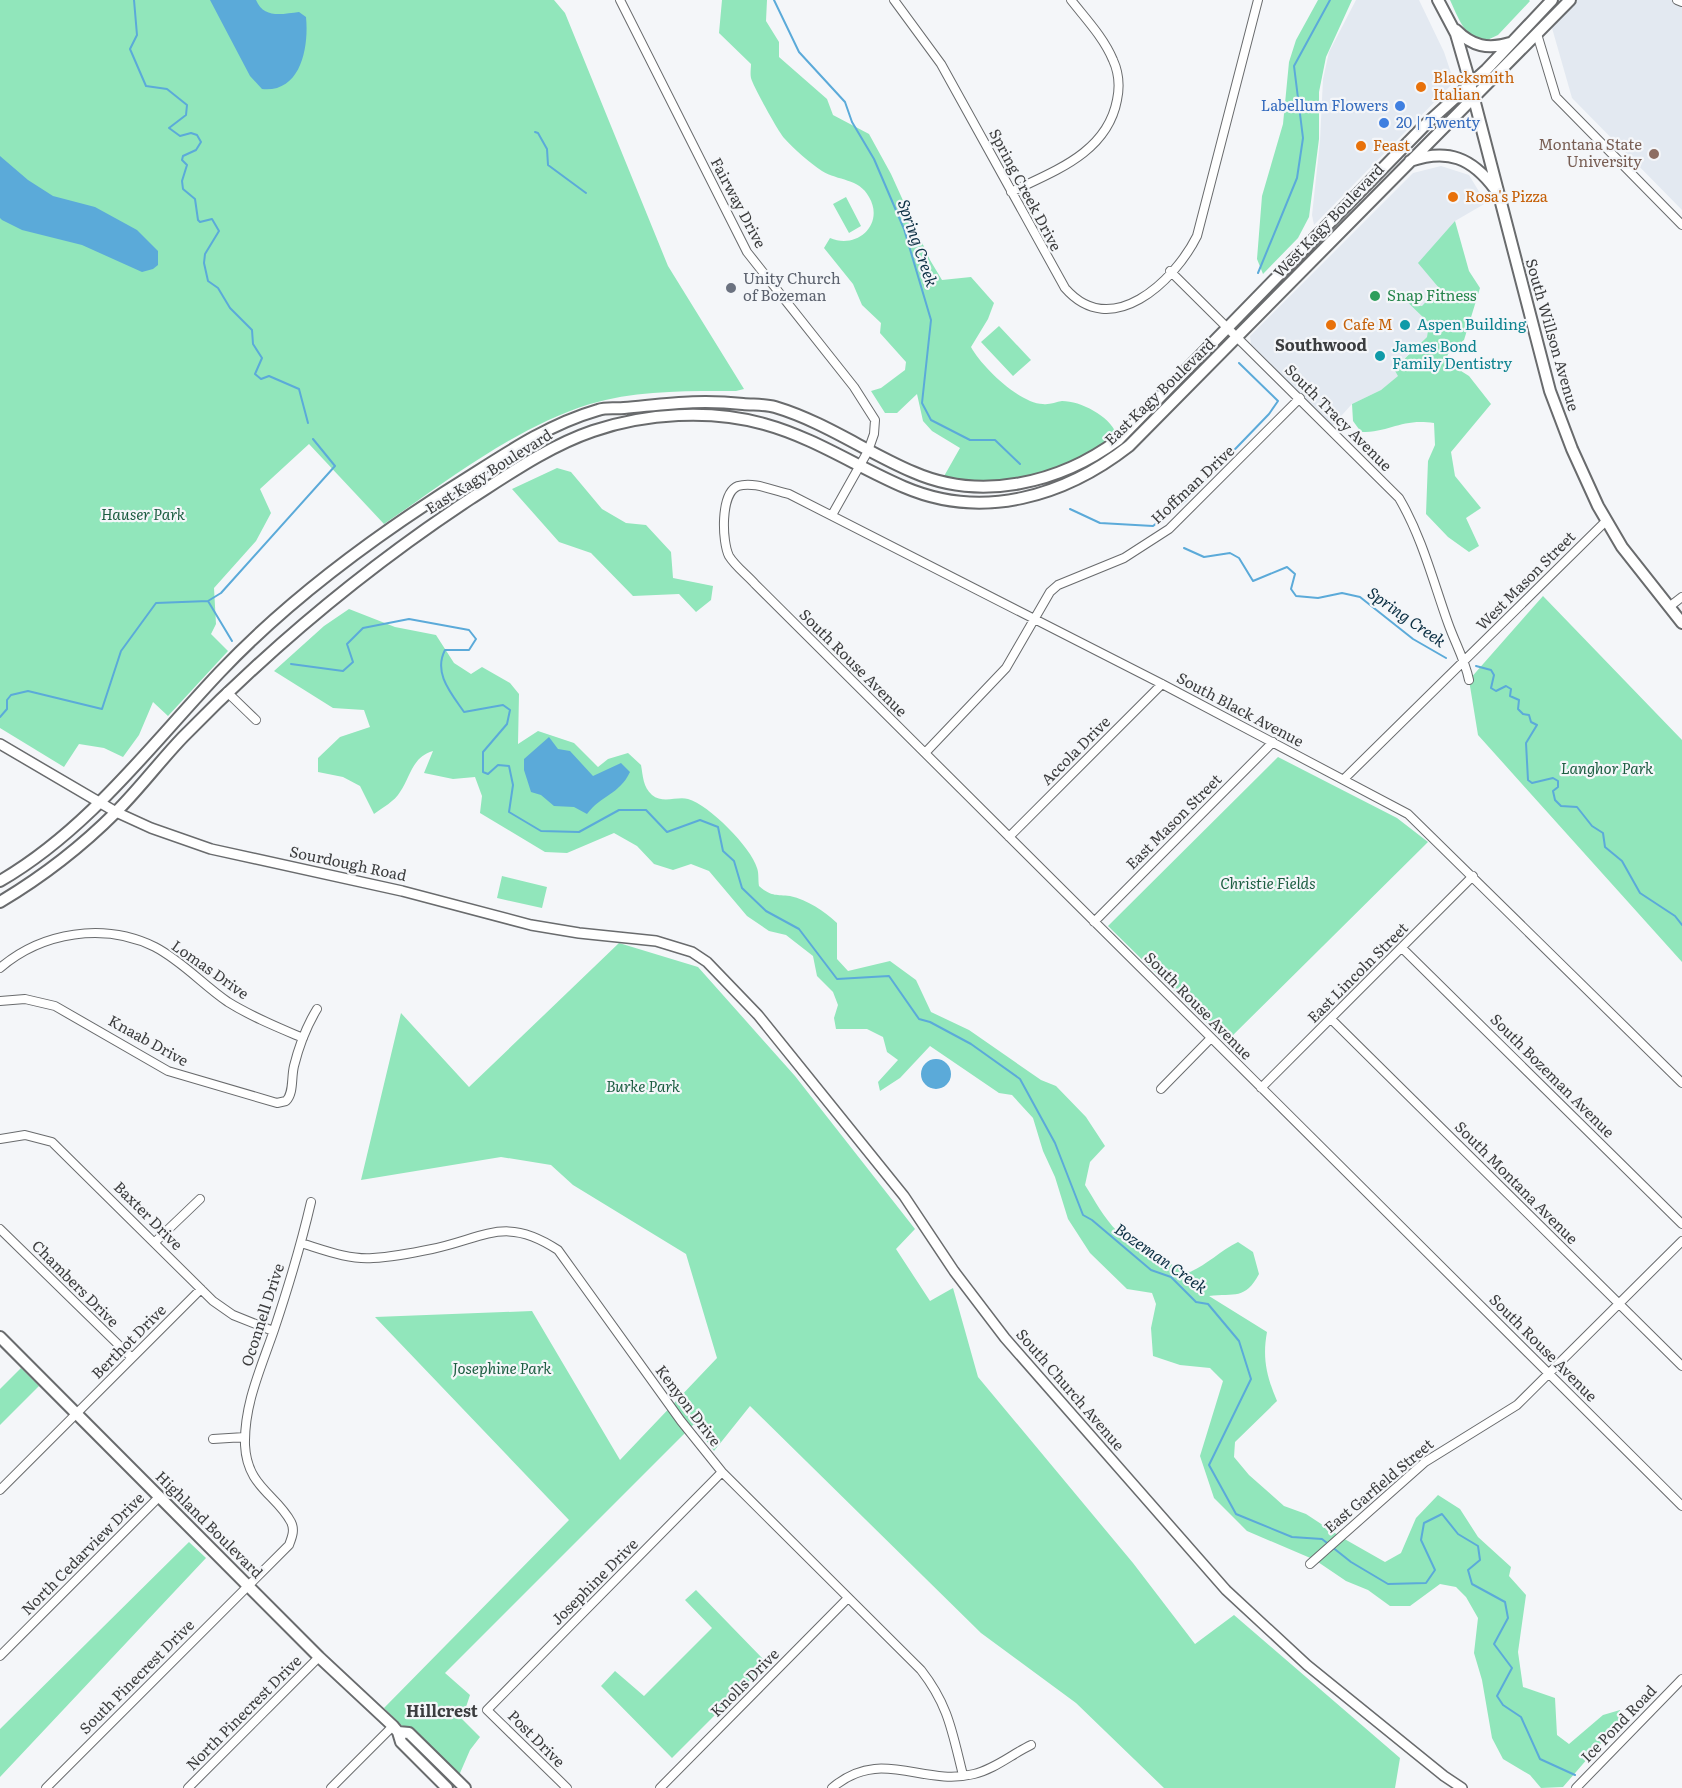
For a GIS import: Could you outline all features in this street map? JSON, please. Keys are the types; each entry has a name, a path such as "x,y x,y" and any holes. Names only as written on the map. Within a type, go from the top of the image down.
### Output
{"main road":[{"path":"1438,0 1453,27 1463,37 1480,46 1499,46 1513,42"},
{"name":"West Kagy Boulevard","path":"1227,327 1425,125 1513,42 1552,0"},
{"name":"West Kagy Boulevard","path":"1237,337 1570,0"},
{"name":"South Willson Avenue","path":"1453,27 1471,83 1550,391 1572,449 1606,521 1639,572 1682,623"},
{"path":"1407,163 1433,155 1456,157 1476,167 1498,194"},
{"name":"East Kagy Boulevard","path":"0,880 38,856 100,802 224,668 281,616 402,522 544,432 605,408 712,401 771,406 837,431 868,451 943,483 968,487 1024,483 1060,473 1099,454 1118,440 1227,327"},
{"name":"East Kagy Boulevard","path":"0,902 53,867 116,812 227,692 310,615 375,564 436,521 533,459 594,430 660,416 724,417 762,423 825,446 903,487 949,500 988,502 1015,500 1053,491 1103,466 1129,446 1237,337"},
{"name":"Highland Boulevard","path":"0,1337 319,1657 396,1729 409,1733 465,1788"},
{"name":"Highland Boulevard","path":"396,1729 400,1742 447,1788"}],"street":[{"name":"Fairway Drive","path":"620,0 747,252 867,405 875,420 874,434 868,451 832,515"},
{"name":"Spring Creek Drive","path":"894,0 941,64 1065,288 1080,302 1101,309 1123,308 1147,294 1170,272"},
{"path":"1170,272 1186,255 1201,225 1258,0"},
{"path":"1677,0 1682,2"},
{"path":"1011,192 1085,153 1103,135 1114,113 1119,79 1114,62 1097,33 1073,1"},
{"path":"1537,34 1556,97 1682,225"},
{"name":"South Tracy Avenue","path":"1170,272 1399,498 1411,518 1465,660 1469,680"},
{"name":"Hoffman Drive","path":"925,753 1006,669 1042,603 1058,585 1124,558 1169,529 1300,398"},
{"name":"South Black Avenue","path":"725,510 730,493 737,487 750,485 789,494 1162,684 1408,814 1682,1083"},
{"name":"South Rouse Avenue","path":"725,510 725,539 730,558 1682,1506"},
{"name":"West Mason Street","path":"1465,660 1606,521"},
{"path":"1669,607 1682,597"},
{"path":"1344,779 1465,660"},
{"name":"Accola Drive","path":"1009,837 1162,684"},
{"path":"227,692 256,720"},
{"name":"East Mason Street","path":"1094,922 1273,742"},
{"name":"Sourdough Road","path":"0,744 116,812 151,828 232,854 402,891 531,925 579,933 656,941 692,952 707,962"},
{"name":"East Lincoln Street","path":"1261,1088 1473,876"},
{"name":"Lomas Drive","path":"0,968 29,948 57,937 90,933 121,936 155,948 230,1003 303,1038"},
{"name":"South Bozeman Avenue","path":"1402,948 1682,1224"},
{"name":"South Church Avenue","path":"707,962 758,1015 904,1196 954,1271 1005,1338 1226,1590 1332,1687 1462,1788"},
{"name":"Knaab Drive","path":"0,1001 25,999 55,1006 168,1071 269,1101 286,1101 291,1093 294,1066 303,1038"},
{"path":"303,1038 317,1009"},
{"name":"South Montana Avenue","path":"1331,1019 1682,1366"},
{"path":"1161,1089 1211,1038"},
{"name":"Baxter Drive","path":"0,1139 25,1135 52,1142 223,1309 273,1331"},
{"path":"154,1242 200,1199"},
{"name":"Oconnell Drive","path":"248,1586 289,1545 293,1531 291,1522 263,1491 255,1477 245,1454 245,1437 250,1396 273,1331 312,1202"},
{"name":"Chambers Drive","path":"0,1229 132,1359"},
{"name":"Kenyon Drive","path":"301,1243 350,1257 373,1258 433,1249 492,1232 519,1232 545,1242 568,1262 681,1421 722,1472 921,1670 938,1692 948,1718 963,1775"},
{"name":"East Garfield Street","path":"1310,1564 1425,1462 1517,1405 1682,1241"},
{"name":"Berthot Drive","path":"0,1490 201,1289"},
{"path":"213,1439 245,1437"},
{"name":"Josephine Drive","path":"488,1710 722,1472"},
{"name":"North Cedarview Drive","path":"0,1656 159,1497"},
{"name":"South Pinecrest Drive","path":"46,1788 248,1586"},
{"name":"Knolls Drive","path":"660,1788 849,1598"},
{"name":"North Pinecrest Drive","path":"188,1788 319,1657"},
{"name":"Ice Pond Road","path":"1576,1788 1682,1679"},
{"name":"Post Drive","path":"488,1710 567,1788"},
{"path":"331,1788 396,1729"},
{"path":"832,1788 854,1772 874,1768 945,1776 963,1775 999,1765 1031,1745"}],"shaded area":[{"path":"1356,0 1419,0 1444,52 1454,82 1314,225 1312,215 1320,141 1323,79 1329,52"},
{"name":"Montana State University","path":"1544,0 1682,0 1682,210 1572,98"},
{"path":"1441,166 1469,175 1486,203 1455,221 1439,287 1423,307 1402,297 1429,323 1427,337 1394,368 1399,376 1381,390 1352,404 1332,426 1251,345 1250,336 1413,173"}],"green space":[{"name":"Hauser Park","path":"0,0 554,0 565,13 668,266 744,389 662,392 626,396 590,404 562,414 483,456 384,524 309,444 260,489 271,513 256,541 214,588 216,624 211,634 228,651 168,716 153,702 139,735 123,757 104,748 79,744 64,767 0,728"},
{"path":"722,0 767,0 766,21 779,42 779,57 827,99 833,115 869,134 942,280 971,277 994,303 988,319 971,347 992,374 1013,391 1033,402 1050,404 1062,401 1086,407 1101,415 1116,433 1082,459 1025,479 978,483 943,478 960,448 932,431 923,421 917,394 897,413 885,413 871,391 881,388 905,370 906,362 880,333 881,323 862,305 853,284 824,248 830,238 840,241 850,240 866,232 873,216 873,207 869,197 860,186 822,171 784,138 753,83 751,64 719,33"},
{"path":"1318,0 1352,0 1326,57 1319,92 1319,139 1309,217 1298,238 1263,274 1257,259 1262,196 1283,124 1289,62 1296,40"},
{"path":"1450,0 1530,1 1498,35 1483,42 1466,31"},
{"path":"846,197 861,226 849,233 833,204"},
{"path":"1455,221 1469,271 1480,288 1464,340 1449,352 1445,361 1469,376 1491,404 1451,452 1455,476 1481,508 1466,518 1479,546 1469,552 1448,537 1426,514 1428,461 1435,445 1434,423 1413,422 1381,430 1361,432 1353,421 1352,404 1381,390 1398,376 1394,369 1427,337 1429,323 1399,294 1415,305 1422,306 1439,288 1418,263"},
{"path":"999,326 1031,360 1013,376 981,342"},
{"path":"557,468 571,472 602,509 626,523 646,525 671,552 673,578 713,586 711,600 696,612 679,594 633,596 591,553 559,542 512,489"},
{"name":"Langhor Park","path":"1543,596 1682,740 1682,962 1478,735 1469,680"},
{"path":"349,609 395,627 436,635 454,663 471,674 482,667 510,683 519,694 518,744 538,731 574,743 598,767 608,759 628,753 641,765 645,785 656,798 688,799 707,809 728,828 753,859 758,870 759,886 763,890 809,903 837,923 837,959 848,971 890,961 916,980 931,1012 969,1030 1041,1080 1056,1086 1086,1117 1105,1146 1090,1162 1085,1185 1108,1221 1122,1236 1152,1254 1190,1272 1238,1242 1253,1252 1259,1274 1249,1288 1233,1295 1209,1296 1267,1332 1266,1368 1277,1401 1235,1442 1234,1457 1249,1475 1284,1506 1306,1514 1385,1562 1401,1553 1416,1518 1438,1495 1460,1509 1478,1537 1511,1567 1509,1576 1526,1595 1518,1652 1523,1687 1555,1698 1557,1735 1569,1744 1603,1715 1620,1710 1621,1720 1563,1787 1541,1788 1530,1775 1503,1759 1492,1738 1482,1680 1474,1653 1478,1618 1466,1597 1456,1587 1440,1584 1410,1606 1390,1606 1368,1590 1346,1581 1315,1560 1247,1531 1214,1498 1200,1456 1223,1381 1210,1368 1180,1365 1153,1356 1151,1328 1156,1304 1152,1293 1127,1289 1090,1253 1068,1219 1033,1118 1012,1095 999,1093 930,1046 900,1078 880,1091 878,1082 898,1060 887,1052 883,1037 867,1029 836,1029 834,1018 838,1005 833,992 817,976 813,956 786,935 769,931 747,916 709,871 691,864 673,870 654,864 637,846 614,833 567,853 545,852 480,813 482,796 475,777 453,779 424,773 433,751 416,762 398,795 374,814 360,786 343,777 318,772 318,758 340,737 370,727 364,710 333,708 274,671 324,626"},
{"name":"Christie Fields","path":"1278,757 1397,818 1428,842 1226,1042 1108,926"},
{"path":"502,876 547,887 542,908 497,898"},
{"name":"Burke Park","path":"619,943 698,967 795,1076 915,1229 896,1249 930,1301 953,1288 978,1377 1133,1563 1195,1644 1234,1615 1400,1758 1395,1788 1164,1788 1076,1703 981,1633 750,1406 714,1451 694,1424 445,1673 470,1695 462,1719 480,1737 470,1750 457,1780 384,1708 569,1520 375,1317 532,1311 620,1460 717,1358 686,1254 573,1185 551,1165 501,1157 361,1180 401,1013 469,1087"},
{"path":"21,1368 39,1386 0,1425 0,1389"},
{"path":"189,1542 206,1558 0,1777 0,1729"},
{"path":"696,1590 767,1663 672,1758 601,1686 615,1671 644,1696 712,1628 685,1600"}],"water":[{"path":"210,0 256,0 259,6 269,13 299,12 306,17 304,54 294,76 286,84 262,89 250,76"},
{"path":"0,156 28,180 53,196 95,207 137,230 158,251 158,265 142,272 82,245 22,230 2,220 0,218"},
{"path":"549,737 558,749 570,751 593,776 621,763 630,772 621,786 587,814 574,807 554,806 541,795 531,792 524,770 524,759"},
{"path":"936,1059 947,1063 951,1074 947,1085 936,1089 925,1085 921,1074 925,1063"}],"waterway":[{"path":"134,0 137,35 130,49 146,86 167,89 187,105 186,115 169,128 180,136 191,133 197,135 201,142 196,150 183,156 182,160 187,165 182,181 183,189 195,199 198,220 200,222 212,219 219,231 205,254 204,263 208,281 218,288 230,308 252,330 253,344 262,358 255,374 261,379 269,376 299,389 308,423"},
{"name":"Spring Creek","path":"774,0 799,52 845,102 852,122 874,159 904,229 931,320 922,403 931,420 970,440 995,440 1020,464"},
{"path":"1258,273 1297,178 1303,138 1294,66 1330,0"},
{"path":"535,132 538,133 547,149 548,165 586,193"},
{"path":"1070,509 1100,523 1153,526 1185,501 1269,414 1278,401 1239,363"},
{"name":"Bozeman Creek","path":"0,717 7,709 7,700 11,695 28,691 102,709 121,651 156,603 208,601 221,593 335,466 313,439"},
{"name":"Spring Creek","path":"1184,548 1204,557 1230,553 1239,558 1253,581 1287,567 1295,574 1291,589 1296,596 1318,598 1342,593 1360,597 1413,639 1446,658"},
{"name":"Bozeman Creek","path":"208,601 232,641"},
{"name":"Bozeman Creek","path":"291,664 343,671 353,662 347,644 363,628 409,619 469,630 476,639 469,650 445,650 442,658 442,675 464,712 503,705 510,710 507,724 483,752 483,772 488,774 498,765 509,766 513,785 509,812 541,831 579,832 619,810 646,810 667,832 700,820 718,827 723,851 734,861 742,888 766,911 799,929 837,979 889,976 919,1019 930,1022 971,1044 1020,1079 1055,1143 1083,1215 1151,1270 1171,1277 1196,1302 1208,1304 1239,1341 1251,1379 1209,1465 1236,1514 1292,1537 1322,1539 1351,1562 1388,1584 1426,1583 1435,1570 1421,1540 1424,1523 1442,1514 1458,1534 1478,1546 1480,1560 1468,1570 1472,1584 1505,1602 1508,1618 1494,1644 1512,1668 1497,1696 1503,1705 1521,1717 1540,1759 1575,1775"},
{"name":"Spring Creek","path":"1476,666 1491,670 1494,675 1491,688 1496,691 1506,686 1511,689 1510,696 1519,700 1518,709 1523,714 1529,715 1531,722 1537,725 1526,743 1528,780 1532,783 1553,778 1558,781 1558,787 1553,791 1555,800 1561,806 1577,807 1592,826 1603,833 1605,847 1622,861 1640,893 1675,916 1682,925"}],"place":[{"name":"Blacksmith Italian","path":"1421,87"},
{"name":"Labellum Flowers","path":"1400,106"},
{"name":"20 | Twenty","path":"1384,123"},
{"name":"Feast","path":"1361,146"},
{"name":"Montana State University","path":"1654,154"},
{"name":"Rosa's Pizza","path":"1453,197"},
{"name":"Unity Church of Bozeman","path":"731,288"},
{"name":"Snap Fitness","path":"1375,296"},
{"name":"Cafe M","path":"1331,325"},
{"name":"Aspen Building","path":"1405,325"},
{"name":"James Bond Family Dentistry","path":"1380,356"}],"district":[{"name":"Southwood","path":"1321,345"},
{"name":"Hillcrest","path":"442,1711"}],"park label":[{"name":"Josephine Park","path":"502,1369"}]}
